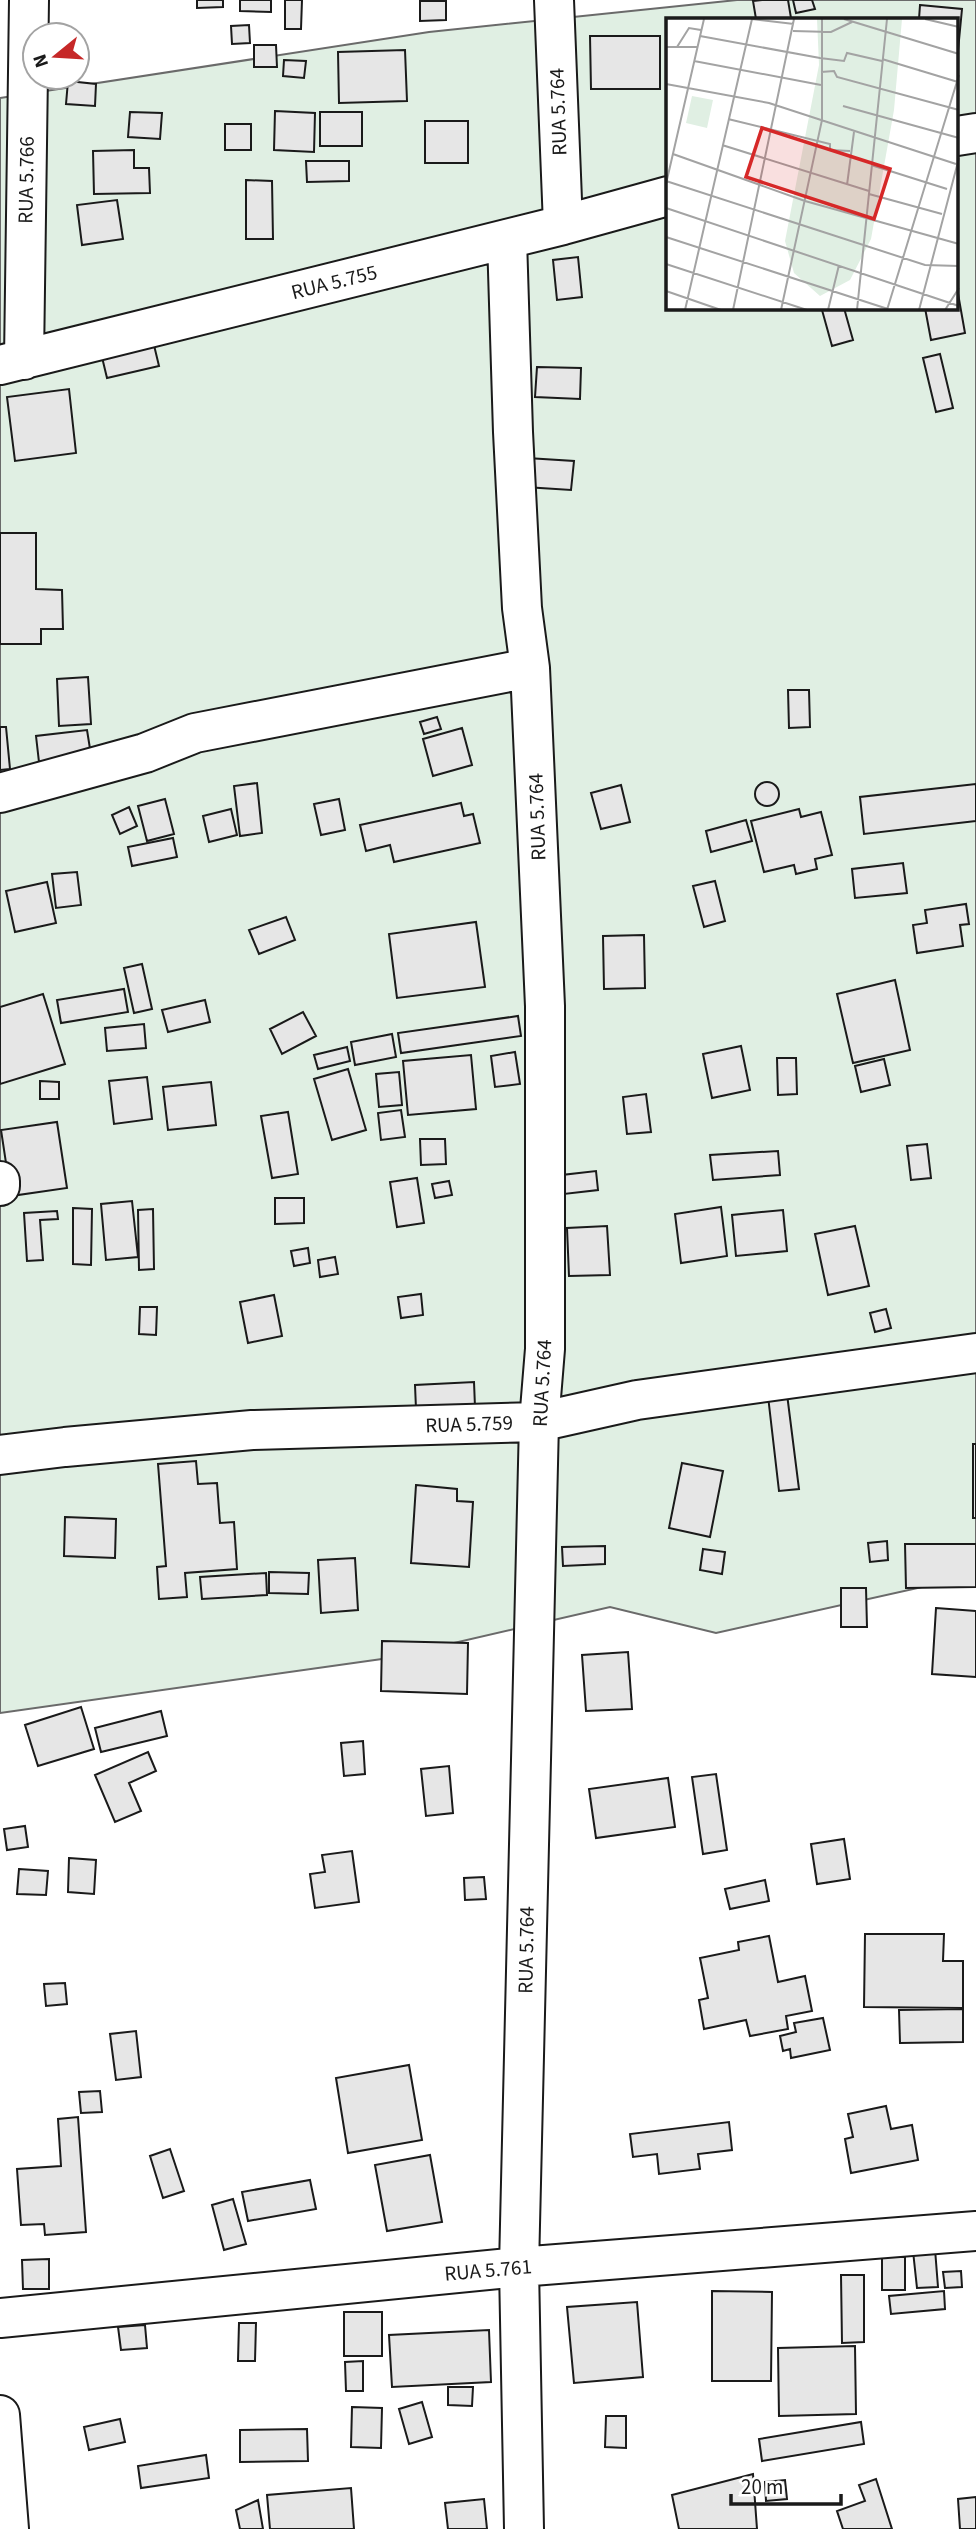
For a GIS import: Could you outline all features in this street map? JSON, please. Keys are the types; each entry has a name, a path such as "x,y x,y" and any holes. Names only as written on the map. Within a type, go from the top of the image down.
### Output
{"street":[{"name":"RUA 5.766","path":"12,362 29,0"},
{"name":"RUA 5.764","path":"554,0 563,225"},
{"path":"958,136 976,133"},
{"name":"RUA 5.755","path":"12,362 563,225 666,197"},
{"name":"RUA 5.764","path":"507,239 515,473 522,608 530,668 545,1006 545,1349 539,1422 519,2267 524,2529"},
{"path":"0,793 145,753 195,733 530,668"},
{"path":"0,1181 0,1186"},
{"name":"RUA 5.759","path":"0,1455 252,1430 539,1422 637,1400 976,1353"},
{"name":"RUA 5.761","path":"0,2318 519,2267 976,2231"},
{"path":"0,2415 9,2529"}],"green space":[{"path":"737,0 976,0 976,1575 716,1633 610,1607 389,1658 0,1713 0,98 46,91 91,91 91,84 429,32"}],"building":[{"path":"197,0 223,0 223,7 197,8"},
{"path":"240,0 271,0 271,12 240,11"},
{"path":"285,0 302,0 301,29 285,29"},
{"path":"788,0 791,18 756,18 753,1"},
{"path":"793,0 812,0 815,9 796,13"},
{"path":"420,1 446,1 446,20 420,21"},
{"path":"920,5 962,9 958,51 958,18 919,18"},
{"path":"249,25 250,43 232,44 231,26"},
{"path":"590,36 660,36 660,89 591,89"},
{"path":"254,45 276,45 277,67 254,67"},
{"path":"405,50 407,101 339,103 338,52"},
{"path":"284,60 306,61 304,78 283,76"},
{"path":"91,83 96,84 95,106 66,104 67,91 91,91"},
{"path":"275,111 315,113 314,152 274,150"},
{"path":"130,112 162,113 160,139 128,137"},
{"path":"320,112 362,112 362,146 320,146"},
{"path":"425,121 468,121 468,163 425,163"},
{"path":"225,124 251,124 251,150 225,150"},
{"path":"134,150 134,168 149,168 150,193 94,194 93,151"},
{"path":"306,161 349,161 349,181 307,182"},
{"path":"246,180 272,181 273,239 246,239"},
{"path":"117,200 123,239 82,245 77,205"},
{"path":"578,257 582,297 557,300 553,260"},
{"path":"958,294 965,333 931,340 925,310 958,310"},
{"path":"822,310 845,310 853,340 832,346"},
{"path":"153,341 159,366 107,378 101,353"},
{"path":"940,354 953,408 936,412 923,358"},
{"path":"537,367 581,368 580,399 535,397"},
{"path":"69,389 76,453 15,461 7,397"},
{"path":"527,458 574,461 571,490 525,487"},
{"path":"0,533 36,533 36,589 62,590 63,629 41,629 41,644 0,644"},
{"path":"88,677 91,724 59,726 57,679"},
{"path":"788,690 809,690 810,727 789,728"},
{"path":"437,717 441,729 424,734 420,722"},
{"path":"0,727 6,727 10,769 0,770"},
{"path":"462,728 472,765 433,776 423,739"},
{"path":"87,730 91,755 39,762 36,736"},
{"path":"767,782 778,789 779,794 772,805 767,806 756,799 755,794 762,783"},
{"path":"257,783 262,833 240,836 234,786"},
{"path":"976,784 976,821 864,834 860,797"},
{"path":"621,785 630,822 601,829 591,793"},
{"path":"165,799 174,834 147,841 138,806"},
{"path":"339,799 345,830 321,835 314,804"},
{"path":"461,803 464,816 473,814 480,843 394,862 390,845 366,851 360,825"},
{"path":"129,807 137,826 120,834 112,815"},
{"path":"231,809 237,835 209,842 203,816"},
{"path":"799,809 801,817 821,812 832,855 815,859 817,869 796,874 794,865 764,872 751,821"},
{"path":"746,820 752,841 711,852 706,831"},
{"path":"173,838 177,857 132,866 128,847"},
{"path":"903,863 907,893 855,898 852,869"},
{"path":"77,872 81,905 56,908 52,874"},
{"path":"715,881 725,921 704,927 693,886"},
{"path":"47,882 56,923 15,932 6,891"},
{"path":"966,904 969,924 960,925 963,946 917,953 913,925 927,923 925,910"},
{"path":"286,917 295,940 259,954 249,930"},
{"path":"476,922 485,987 397,998 389,934"},
{"path":"644,935 645,988 604,989 603,936"},
{"path":"142,964 152,1009 134,1013 124,968"},
{"path":"895,980 910,1050 853,1063 837,994"},
{"path":"124,989 128,1012 61,1023 57,1000"},
{"path":"43,994 65,1064 0,1084 0,1007"},
{"path":"205,1000 210,1022 168,1032 162,1010"},
{"path":"303,1012 316,1036 282,1054 270,1029"},
{"path":"518,1016 521,1036 401,1053 398,1033"},
{"path":"144,1024 146,1048 107,1051 105,1028"},
{"path":"392,1034 396,1057 355,1065 351,1042"},
{"path":"741,1046 750,1090 712,1098 703,1054"},
{"path":"347,1047 350,1061 318,1069 314,1055"},
{"path":"515,1052 520,1084 495,1087 491,1056"},
{"path":"471,1055 476,1109 408,1115 403,1061"},
{"path":"777,1058 796,1058 797,1094 778,1095"},
{"path":"884,1059 890,1085 861,1092 855,1066"},
{"path":"348,1069 366,1130 332,1140 314,1079"},
{"path":"399,1072 402,1105 379,1107 376,1074"},
{"path":"147,1077 152,1119 114,1124 109,1081"},
{"path":"40,1081 59,1082 59,1099 40,1099"},
{"path":"211,1082 216,1125 168,1130 163,1087"},
{"path":"646,1094 651,1132 627,1134 623,1097"},
{"path":"401,1110 405,1137 381,1140 378,1113"},
{"path":"288,1112 298,1174 272,1178 261,1116"},
{"path":"57,1122 67,1188 11,1196 1,1130"},
{"path":"420,1139 445,1139 446,1164 421,1165"},
{"path":"927,1144 931,1178 911,1180 907,1146"},
{"path":"778,1151 780,1175 713,1180 710,1155"},
{"path":"596,1171 598,1190 564,1194 562,1175"},
{"path":"417,1178 424,1223 397,1227 390,1182"},
{"path":"449,1181 452,1195 435,1198 432,1184"},
{"path":"275,1198 304,1198 304,1223 275,1224"},
{"path":"132,1201 138,1257 106,1260 101,1204"},
{"path":"721,1207 727,1256 681,1263 675,1214"},
{"path":"73,1208 92,1209 91,1265 73,1264"},
{"path":"153,1209 154,1269 139,1270 138,1210"},
{"path":"783,1210 787,1251 736,1256 732,1215"},
{"path":"57,1211 58,1219 40,1220 43,1260 27,1261 24,1213"},
{"path":"607,1226 610,1275 569,1276 567,1228"},
{"path":"855,1226 869,1286 828,1295 815,1234"},
{"path":"308,1248 310,1263 294,1266 291,1251"},
{"path":"335,1257 338,1274 320,1277 318,1260"},
{"path":"421,1294 423,1315 401,1318 398,1297"},
{"path":"274,1295 282,1336 248,1343 240,1302"},
{"path":"140,1307 157,1307 156,1335 139,1334"},
{"path":"886,1309 891,1328 875,1332 870,1313"},
{"path":"474,1382 475,1407 416,1409 415,1385"},
{"path":"787,1394 799,1489 779,1491 768,1396"},
{"path":"973,1444 976,1444 976,1518 973,1518"},
{"path":"196,1461 198,1484 217,1483 220,1523 234,1522 237,1569 185,1573 187,1597 159,1599 157,1567 166,1566 158,1464"},
{"path":"682,1463 723,1471 710,1537 669,1528"},
{"path":"416,1485 457,1489 457,1501 473,1502 469,1567 411,1563"},
{"path":"65,1517 116,1519 115,1558 64,1556"},
{"path":"887,1541 888,1560 870,1562 868,1543"},
{"path":"905,1544 976,1544 976,1587 906,1588"},
{"path":"605,1546 605,1564 563,1566 562,1547"},
{"path":"703,1549 725,1552 722,1574 700,1570"},
{"path":"355,1558 358,1610 321,1613 318,1560"},
{"path":"269,1572 309,1573 308,1594 269,1593"},
{"path":"266,1573 267,1595 202,1599 200,1577"},
{"path":"841,1588 866,1588 867,1627 841,1627"},
{"path":"936,1608 976,1611 976,1677 932,1674"},
{"path":"382,1641 468,1643 467,1694 381,1691"},
{"path":"628,1652 632,1709 586,1711 582,1655"},
{"path":"81,1707 94,1749 38,1766 25,1725"},
{"path":"161,1711 167,1736 101,1752 95,1728"},
{"path":"363,1741 365,1774 344,1776 341,1743"},
{"path":"148,1752 156,1771 129,1783 141,1811 115,1822 95,1775"},
{"path":"449,1766 453,1813 426,1816 421,1769"},
{"path":"716,1774 727,1850 703,1854 692,1777"},
{"path":"668,1778 675,1827 596,1838 589,1789"},
{"path":"25,1826 28,1847 7,1850 4,1829"},
{"path":"844,1839 850,1879 817,1884 811,1844"},
{"path":"352,1851 359,1902 315,1908 310,1874 325,1872 322,1855"},
{"path":"69,1858 96,1860 94,1894 68,1892"},
{"path":"19,1869 48,1871 46,1895 17,1894"},
{"path":"484,1877 486,1899 465,1900 464,1878"},
{"path":"765,1880 769,1901 730,1909 725,1889"},
{"path":"865,1934 944,1934 943,1961 963,1961 963,2008 864,2007"},
{"path":"769,1936 778,1982 805,1976 812,2011 786,2016 788,2029 750,2036 746,2020 704,2029 699,2000 708,1998 700,1958 739,1950 738,1942"},
{"path":"65,1983 67,2004 46,2006 44,1984"},
{"path":"963,2009 963,2042 900,2043 899,2010"},
{"path":"823,2018 830,2050 791,2058 790,2049 783,2051 780,2036 796,2032 794,2023"},
{"path":"136,2031 141,2077 116,2080 110,2034"},
{"path":"409,2065 422,2140 348,2153 336,2078"},
{"path":"100,2091 102,2112 81,2113 79,2092"},
{"path":"886,2106 891,2129 912,2125 918,2160 851,2173 845,2139 853,2137 848,2114"},
{"path":"78,2117 86,2232 45,2235 44,2224 21,2225 17,2169 61,2166 58,2119"},
{"path":"729,2122 732,2150 698,2154 700,2169 659,2174 657,2154 633,2157 630,2134"},
{"path":"170,2149 184,2191 163,2198 150,2156"},
{"path":"430,2155 442,2222 387,2231 375,2165"},
{"path":"310,2180 316,2209 248,2221 242,2192"},
{"path":"233,2199 246,2244 224,2250 212,2205"},
{"path":"935,2249 938,2287 917,2288 913,2251"},
{"path":"882,2257 905,2257 905,2290 882,2290"},
{"path":"49,2259 49,2289 23,2289 22,2260"},
{"path":"961,2271 962,2287 945,2288 943,2272"},
{"path":"841,2275 864,2275 864,2342 842,2343"},
{"path":"712,2291 772,2292 771,2381 712,2381"},
{"path":"944,2291 945,2309 891,2314 889,2296"},
{"path":"637,2302 643,2377 574,2383 567,2307"},
{"path":"344,2312 382,2312 382,2356 344,2356"},
{"path":"239,2323 256,2323 255,2361 238,2361"},
{"path":"145,2325 147,2348 121,2350 118,2327"},
{"path":"489,2330 491,2382 392,2387 389,2335"},
{"path":"855,2346 856,2414 779,2416 778,2348"},
{"path":"363,2361 363,2391 346,2391 345,2362"},
{"path":"448,2387 473,2387 472,2406 448,2405"},
{"path":"422,2402 432,2437 409,2444 399,2409"},
{"path":"352,2407 382,2408 381,2448 351,2447"},
{"path":"606,2416 626,2416 626,2448 605,2447"},
{"path":"120,2419 125,2442 89,2450 84,2427"},
{"path":"861,2422 864,2444 762,2461 759,2439"},
{"path":"307,2429 308,2461 240,2462 240,2430"},
{"path":"206,2455 209,2478 141,2488 138,2466"},
{"path":"753,2474 757,2529 679,2529 672,2495"},
{"path":"876,2479 892,2529 843,2529 837,2511 865,2501 859,2485"},
{"path":"785,2480 787,2499 766,2501 765,2482"},
{"path":"351,2488 354,2529 270,2529 267,2495"},
{"path":"976,2497 976,2529 960,2529 958,2499"},
{"path":"484,2499 487,2529 448,2529 445,2503"},
{"path":"258,2500 263,2529 240,2529 236,2510"}]}
